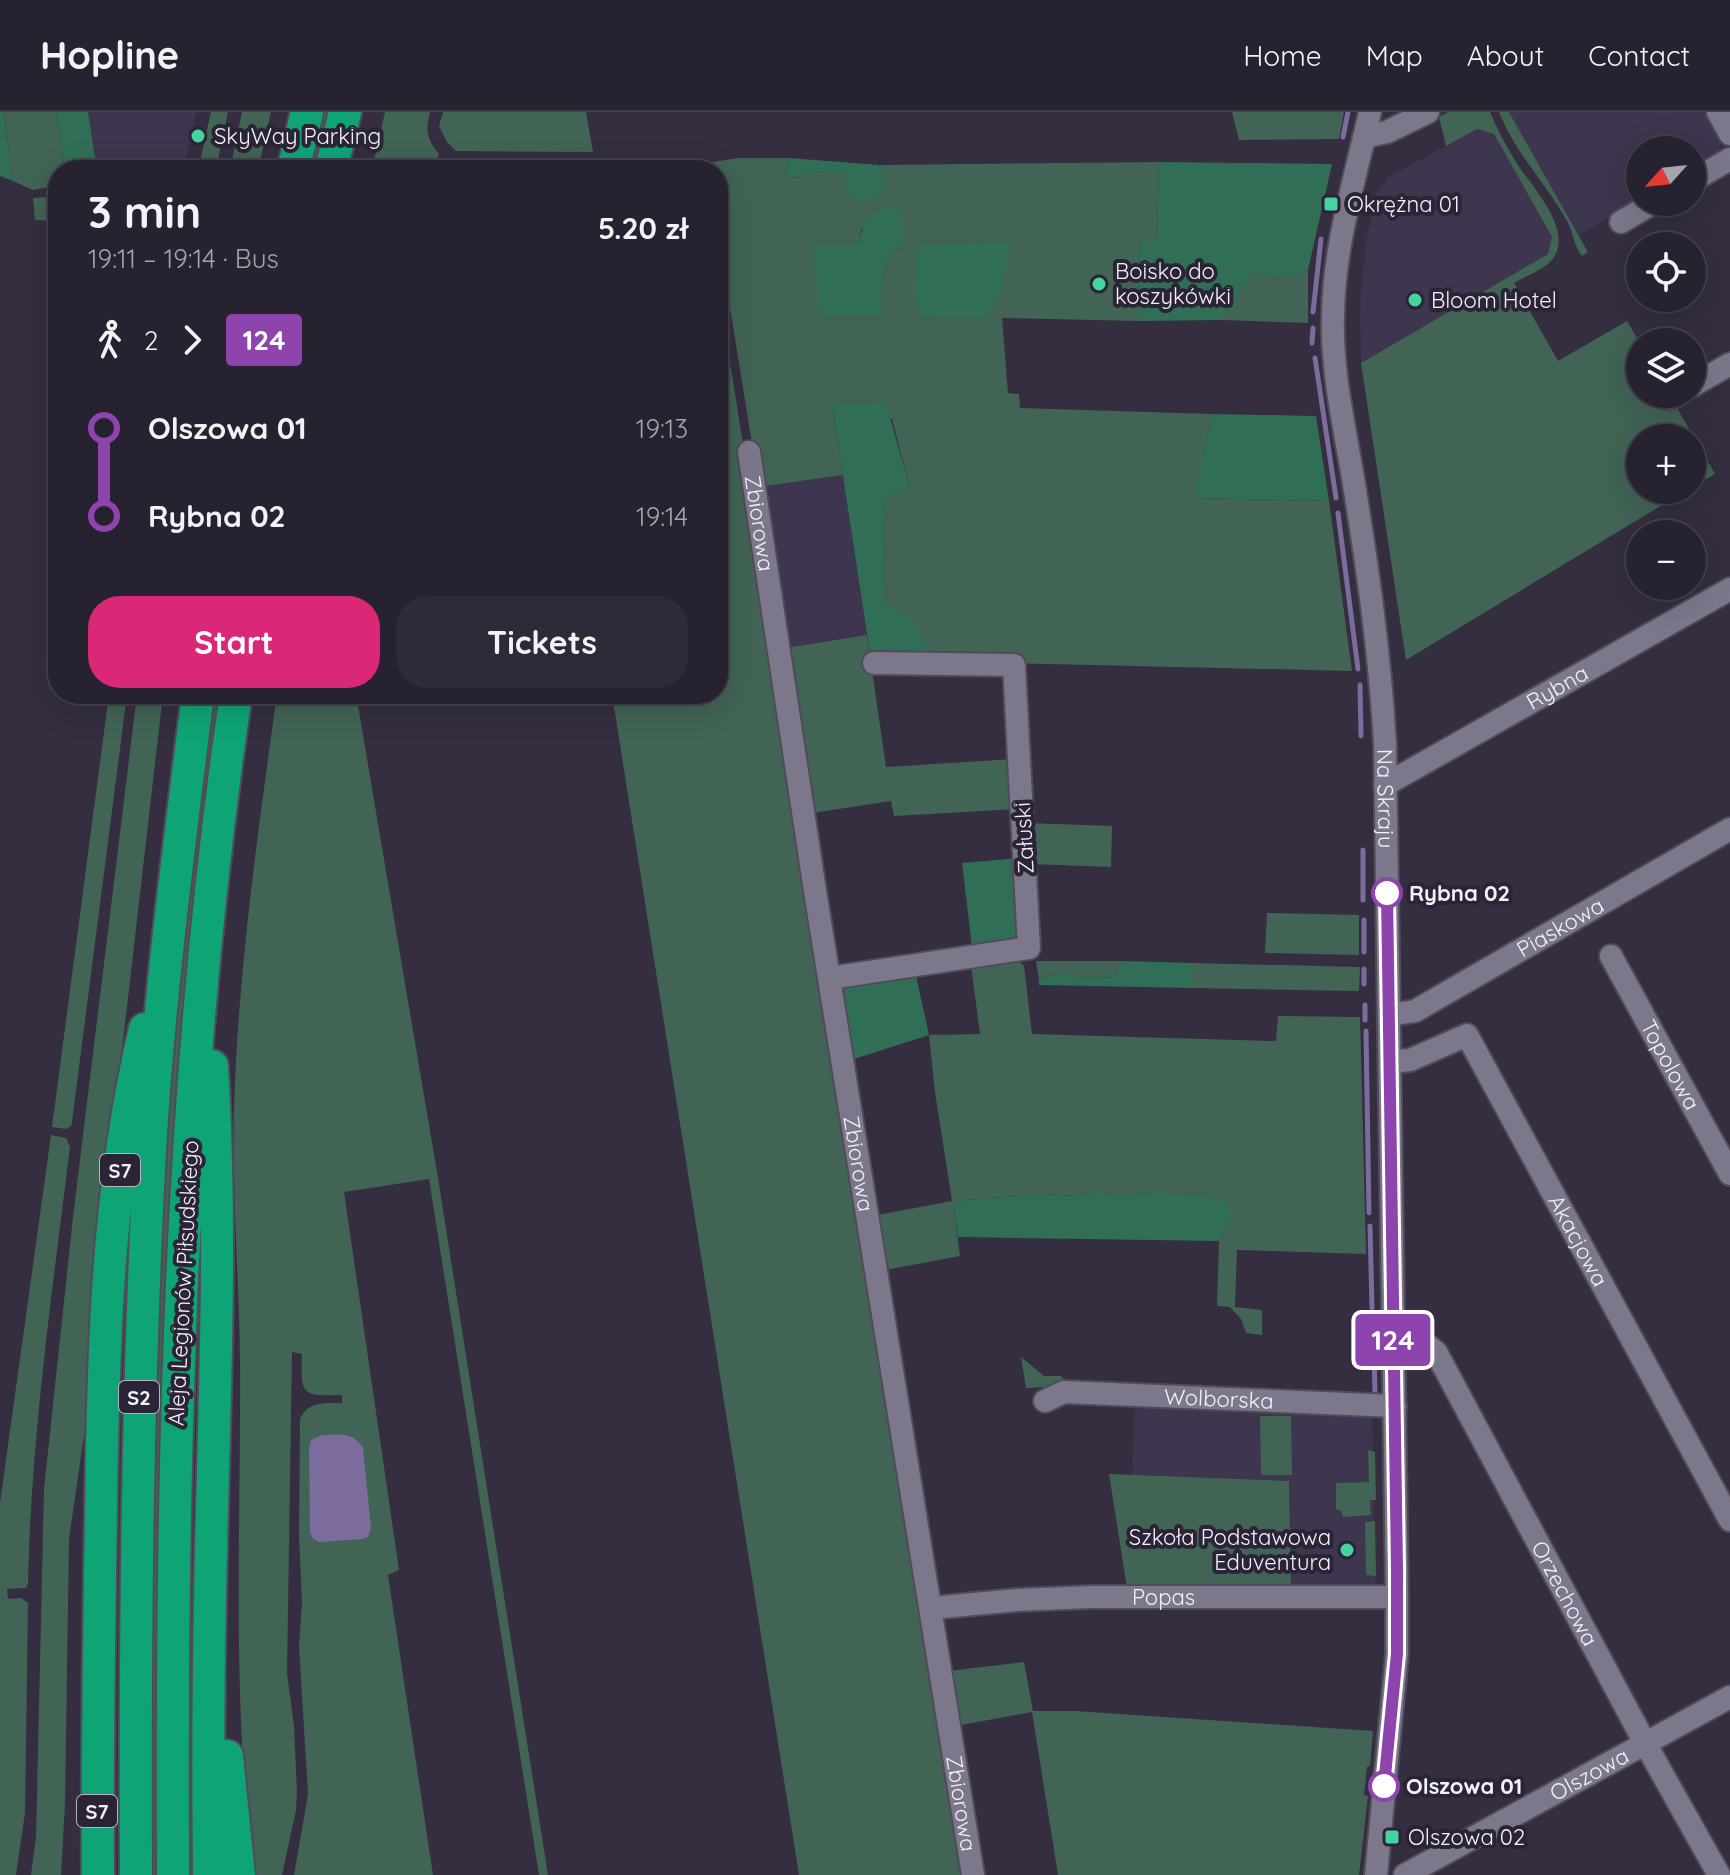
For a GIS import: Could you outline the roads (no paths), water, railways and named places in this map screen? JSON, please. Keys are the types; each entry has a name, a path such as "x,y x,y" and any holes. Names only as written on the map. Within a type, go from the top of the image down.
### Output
{"highway":[{"path":"295,160 307,112"},
{"path":"333,160 345,112"},
{"name":"Aleja Legionów Piłsudskiego","path":"136,1875 139,1406 151,1147 170,921 197,704"},
{"name":"Aleja Legionów Piłsudskiego","path":"173,1875 172,1605 177,1392 188,1159 205,963 235,704"},
{"name":"S7","path":"98,1875 102,1423 109,1257 134,1075 170,921"},
{"path":"205,963 217,1158 218,1247 210,1602 209,1875"},
{"path":"210,1602 239,1875"},
{"path":"79,1875 97,1747"}],"street":[{"name":"Na Skraju","path":"1370,112 1347,201 1336,269 1333,315 1337,379 1376,621 1382,685 1385,785 1397,1597 1396,1666 1376,1875"},
{"path":"1364,137 1387,132 1428,112"},
{"path":"1718,112 1730,134"},
{"path":"1706,173 1730,159"},
{"path":"1621,222 1631,216"},
{"path":"1706,378 1730,364"},
{"name":"Zbiorowa","path":"749,452 973,1875"},
{"name":"Rybna","path":"1385,785 1730,589"},
{"name":"Załuski","path":"830,978 1029,948 1014,665 874,663"},
{"name":"Piaskowa","path":"1389,1015 1415,1011 1730,829"},
{"name":"Topolowa","path":"1611,956 1730,1174"},
{"name":"Akacjowa","path":"1390,1062 1410,1060 1467,1035 1730,1520"},
{"name":"Orzechowa","path":"1393,1342 1423,1342 1436,1352 1719,1875"},
{"name":"Wolborska","path":"1045,1401 1064,1392 1395,1406"},
{"name":"Popas","path":"932,1608 1091,1597 1397,1597"},
{"name":"Olszowa","path":"1405,1875 1730,1697"}],"waterway":[{"path":"1343,137 1348,112"},
{"path":"1313,312 1321,239"},
{"path":"1312,343 1313,328"},
{"path":"1315,358 1336,498"},
{"path":"1338,513 1358,669"},
{"path":"1360,685 1361,736"},
{"path":"1363,850 1363,900"},
{"path":"1364,920 1364,952"},
{"path":"1364,969 1364,984"},
{"path":"1365,1005 1365,1020"},
{"path":"1366,1031 1369,1213"},
{"path":"1370,1226 1372,1308"},
{"path":"1373,1330 1373,1338"},
{"path":"1374,1354 1375,1393"}],"place":[{"name":"SkyWay Parking","path":"198,136"},
{"name":"Okrężna 01","path":"1331,204"},
{"name":"Boisko do koszykówki","path":"1099,284"},
{"name":"Bloom Hotel","path":"1415,300"},
{"name":"Rybna 02","path":"1387,893"},
{"name":"Szkoła Podstawowa Eduventura","path":"1347,1550"},
{"name":"Olszowa 01","path":"1384,1786"},
{"name":"Olszowa 02","path":"1392,1837"}]}
